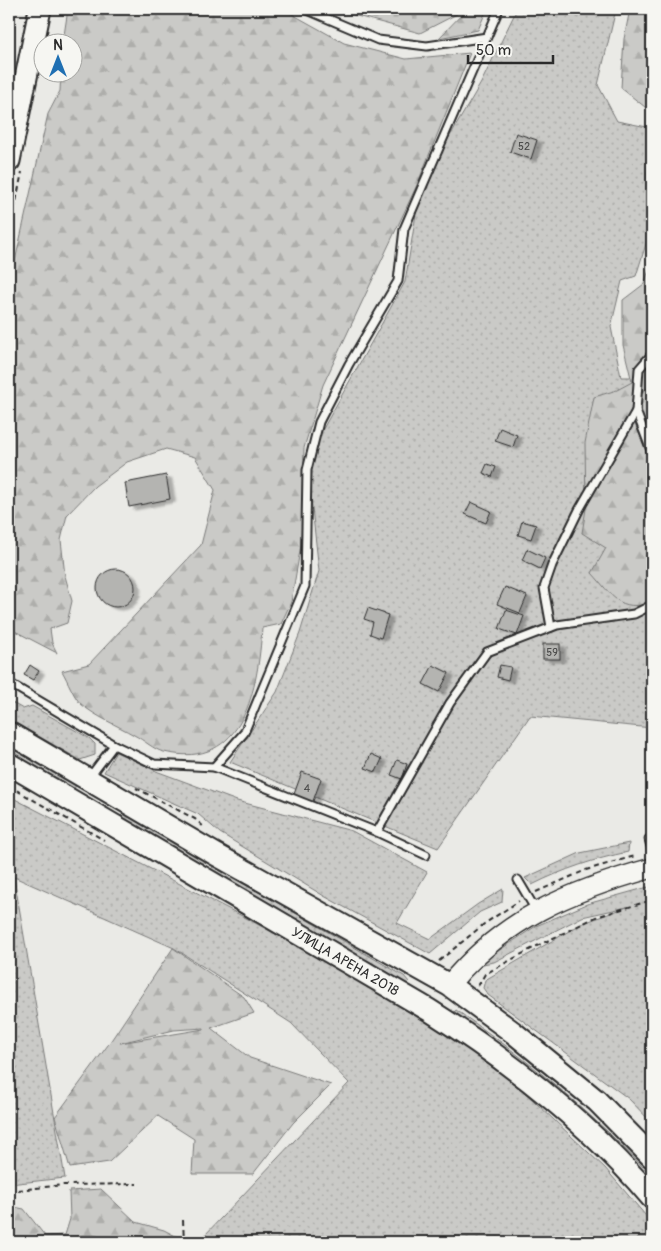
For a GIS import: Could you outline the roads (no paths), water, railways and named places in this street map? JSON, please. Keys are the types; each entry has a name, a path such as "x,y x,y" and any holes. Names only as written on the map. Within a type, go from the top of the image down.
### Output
{"main road":[{"path":"9,161 40,9"},
{"name":"УЛИЦА АРЕНА 2018","path":"9,733 87,780 103,803 486,1046 556,1102 634,1177 652,1198"},
{"name":"УЛИЦА АРЕНА 2018","path":"10,765 103,803 215,854 449,985 514,1033 597,1101 652,1157"},
{"path":"429,1010 449,985 490,941 532,905 569,895 613,879 648,862"}],"lane":[{"path":"305,9 378,40 428,46 487,37"},
{"path":"214,767 244,733 305,586 307,470 319,422 349,364 398,282 404,229 499,9"},
{"path":"652,354 639,369 636,412 652,453"},
{"path":"551,627 544,588 552,565 579,510 636,412"},
{"path":"377,832 450,703 487,652 551,627 634,614 652,605"},
{"path":"9,683 114,745 154,764 214,767 377,832 426,855"},
{"path":"87,780 114,745"},
{"path":"649,839 652,850"},
{"path":"518,880 532,905"}]}
